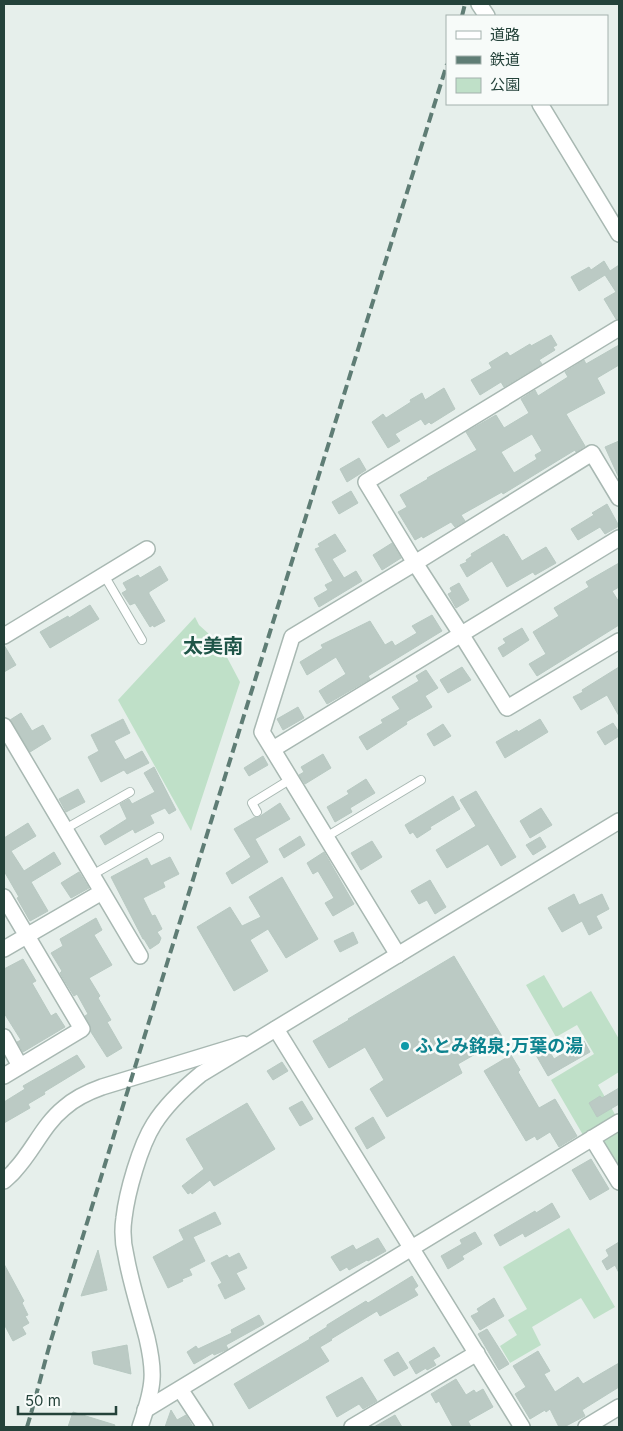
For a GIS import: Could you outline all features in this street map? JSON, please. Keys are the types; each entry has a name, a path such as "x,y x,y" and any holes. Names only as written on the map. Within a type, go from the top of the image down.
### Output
{"street":[{"path":"479,4 486,15"},
{"path":"541,105 619,234"},
{"path":"619,328 366,482 507,708 619,641"},
{"path":"398,955 262,732 292,637 592,453 612,480 619,498"},
{"path":"273,749 619,538"},
{"path":"4,636 147,549"},
{"path":"4,726 140,956"},
{"path":"4,756 15,745"},
{"path":"140,1427 151,1388 152,1365 143,1321 126,1258 123,1232 126,1205 136,1166 148,1135 160,1115 201,1074 619,821"},
{"path":"4,949 102,892"},
{"path":"4,897 82,1029 4,1076"},
{"path":"276,1029 522,1427"},
{"path":"4,1037 20,1066"},
{"path":"4,1180 16,1169 52,1120 62,1109 78,1098 102,1088 223,1052 262,1037"},
{"path":"145,1410 619,1122"},
{"path":"592,1138 619,1182"},
{"path":"352,1427 477,1353"},
{"path":"180,1388 205,1427"},
{"path":"586,1427 619,1407"}],"lane":[{"path":"104,575 142,640"},
{"path":"257,812 252,803 291,779"},
{"path":"326,837 422,780"},
{"path":"65,829 130,792"},
{"path":"92,875 159,837"}],"green space":[{"path":"195,617 199,625 220,644 240,682 191,831 118,700"},
{"path":"544,975 563,1008 591,991 619,1039 619,1072 598,1085 616,1116 583,1135 551,1080 594,1054 577,1025 556,1037 526,985"},
{"path":"619,1130 619,1174 600,1141"},
{"path":"569,1228 615,1307 594,1319 581,1298 532,1327 541,1345 510,1363 500,1346 517,1335 508,1320 527,1309 503,1267"}],"building":[{"path":"604,261 610,271 619,265 619,319 616,319 604,299 616,292 605,275 579,291 571,277 589,267 591,270"},
{"path":"551,335 557,345 553,347 555,350 539,360 542,364 504,387 501,382 480,395 471,380 492,368 489,363 507,352 510,356 530,344 531,346"},
{"path":"619,345 619,365 597,378 605,393 566,414 585,446 576,452 575,450 503,494 502,492 461,515 465,521 455,527 451,522 423,538 422,536 415,540 398,512 407,507 400,495 477,450 466,432 496,415 504,428 529,413 521,399 535,390 538,396 568,377 565,372 584,360 586,364","holes":["532,434 542,451 535,455 537,459 514,473 501,452"]},
{"path":"444,388 455,409 431,424 429,422 425,425 421,419 395,434 400,441 388,448 372,422 383,414 386,418 422,393 425,400"},
{"path":"619,441 619,478 605,447"},
{"path":"359,458 366,470 347,482 340,469"},
{"path":"351,491 358,503 339,514 332,502"},
{"path":"607,504 619,526 605,534 600,527 578,540 571,529 594,515 592,513"},
{"path":"335,534 346,551 332,559 344,578 356,571 362,581 319,607 314,598 328,590 325,585 333,581 315,549 320,547 318,544"},
{"path":"504,534 522,561 546,547 556,563 535,575 533,572 507,587 492,561 467,577 460,565 467,562 466,560 472,556 471,554"},
{"path":"392,543 401,558 382,570 373,555"},
{"path":"619,563 619,587 612,591 619,602 619,625 537,676 529,664 546,654 533,632 559,616 554,608 589,587 586,582"},
{"path":"160,566 168,580 149,592 149,594 165,621 150,627 135,603 130,605 122,593 127,590 123,583 138,575 140,578"},
{"path":"459,583 469,600 456,608 448,594 452,592 450,588"},
{"path":"90,605 99,619 50,648 40,632"},
{"path":"432,615 442,631 368,676 370,679 327,704 319,691 346,674 336,657 307,675 300,662 323,648 321,645 370,621 385,645 392,641 395,646 417,633 412,626"},
{"path":"522,628 529,640 503,657 498,648 506,643 503,639"},
{"path":"4,645 16,665 4,672"},
{"path":"462,667 471,680 448,693 440,680"},
{"path":"619,667 619,716 607,695 581,710 573,697"},
{"path":"426,670 438,688 425,696 432,707 406,722 407,724 367,750 359,737 383,723 381,720 400,709 392,697 419,681 416,676"},
{"path":"298,707 304,718 283,730 277,719"},
{"path":"21,713 32,731 43,725 51,739 30,752 10,720"},
{"path":"123,719 130,733 114,741 125,760 142,751 149,763 127,774 124,770 101,782 88,757 99,751 91,735"},
{"path":"540,719 548,732 505,758 496,742"},
{"path":"613,723 619,732 619,736 605,745 597,732"},
{"path":"443,724 451,736 434,746 427,734"},
{"path":"323,754 331,768 305,784 299,775 304,772 301,767"},
{"path":"263,756 268,765 249,776 244,768"},
{"path":"154,767 176,810 169,814 165,808 150,815 154,823 135,833 133,829 105,845 100,836 127,819 120,804 129,799 132,804 155,792 144,773"},
{"path":"366,779 375,793 350,808 352,812 335,822 327,807 349,794 347,791"},
{"path":"78,789 85,802 66,812 59,799"},
{"path":"476,791 516,857 501,866 488,844 447,868 436,850 476,826 460,800"},
{"path":"453,796 460,809 430,827 431,829 417,838 413,832 410,834 405,825"},
{"path":"280,803 290,819 255,839 268,862 232,884 226,873 251,857 234,829 255,817 259,817"},
{"path":"541,808 552,825 530,838 520,821"},
{"path":"28,823 36,836 11,851 24,871 54,852 61,864 31,882 48,911 30,921 4,871 4,838"},
{"path":"300,836 305,845 284,858 279,849"},
{"path":"540,837 546,847 533,855 526,845"},
{"path":"372,841 382,857 361,870 351,853"},
{"path":"324,852 354,904 333,916 325,903 334,898 318,871 313,874 307,863"},
{"path":"170,857 179,874 163,882 165,887 143,898 152,916 155,915 162,929 157,932 161,938 159,943 150,949 111,877 147,858 151,866"},
{"path":"79,872 89,888 71,898 61,883"},
{"path":"282,877 318,939 286,958 268,929 250,940 268,971 234,991 197,927 230,907 242,926 261,917 249,897"},
{"path":"430,880 446,907 435,914 427,900 419,904 411,891"},
{"path":"574,894 579,905 602,894 609,909 596,916 602,928 589,935 582,921 562,932 548,908"},
{"path":"96,918 102,930 94,935 112,965 89,978 111,1020 107,1022 122,1048 107,1057 91,1032 90,1025 85,1016 88,1014 77,994 74,996 64,980 60,973 62,971 51,953 63,946 60,939"},
{"path":"353,932 358,943 340,952 334,941"},
{"path":"454,956 503,1038 458,1064 462,1073 387,1117 370,1089 384,1080 365,1047 329,1068 313,1041"},
{"path":"23,959 36,981 32,983 51,1016 56,1013 65,1027 23,1052 17,1042 21,1040 4,1013 4,969"},
{"path":"540,1036 554,1059 584,1041 590,1052 548,1076 529,1043"},
{"path":"77,1055 85,1067 44,1092 45,1094 28,1104 30,1108 4,1123 4,1102 25,1089 23,1086"},
{"path":"511,1055 520,1070 518,1072 539,1108 555,1099 577,1136 559,1147 550,1132 537,1140 535,1136 526,1141 484,1071"},
{"path":"282,1062 288,1071 273,1080 267,1071"},
{"path":"619,1088 619,1104 597,1117 589,1103"},
{"path":"302,1101 313,1119 300,1126 289,1108"},
{"path":"247,1103 275,1149 214,1186 210,1180 192,1194 191,1192 188,1194 182,1186 204,1169 186,1139"},
{"path":"373,1117 385,1138 367,1149 355,1128"},
{"path":"591,1159 609,1189 590,1200 572,1170"},
{"path":"552,1203 560,1217 525,1237 523,1233 500,1246 494,1235"},
{"path":"215,1212 221,1224 193,1237 205,1261 189,1269 192,1275 168,1288 153,1257 184,1240 179,1230"},
{"path":"475,1232 482,1244 462,1256 464,1259 448,1269 441,1256 462,1244 460,1240"},
{"path":"378,1238 386,1251 349,1270 347,1267 340,1271 331,1257 353,1245 356,1250"},
{"path":"619,1242 619,1273 615,1265 607,1270 602,1261 609,1256 606,1250"},
{"path":"98,1250 107,1290 81,1296"},
{"path":"239,1253 247,1268 236,1273 245,1289 225,1299 218,1285 222,1283 211,1263 227,1255 229,1258"},
{"path":"4,1264 24,1301 22,1303 28,1315 25,1316 29,1323 22,1327 26,1334 13,1341 4,1324"},
{"path":"412,1276 418,1286 414,1289 418,1295 380,1316 377,1311 331,1339 320,1347 329,1361 249,1409 234,1384 310,1339 327,1327 327,1325 366,1301 368,1303"},
{"path":"494,1298 504,1316 480,1330 471,1316 479,1312 477,1309"},
{"path":"259,1315 264,1324 226,1345 228,1349 214,1355 213,1353 194,1364 187,1352 196,1346 198,1349 232,1333 231,1330"},
{"path":"487,1329 509,1364 499,1370 478,1334"},
{"path":"127,1345 131,1374 94,1364 92,1352"},
{"path":"434,1347 440,1356 433,1360 436,1365 416,1374 409,1362"},
{"path":"538,1351 550,1371 544,1374 555,1392 578,1377 583,1384 619,1363 619,1387 582,1410 585,1416 564,1427 559,1427 550,1409 530,1419 515,1394 526,1387 513,1366"},
{"path":"398,1352 408,1368 394,1376 384,1360"},
{"path":"362,1377 377,1401 363,1409 359,1404 337,1417 326,1397"},
{"path":"456,1379 466,1395 474,1390 476,1393 483,1389 493,1407 468,1421 471,1427 453,1427 439,1401 436,1403 431,1394"},
{"path":"171,1410 177,1420 186,1415 193,1427 165,1427"},
{"path":"73,1412 115,1425 114,1427 68,1427"},
{"path":"395,1415 402,1427 374,1427"}],"railway":[{"path":"462,15 465,4"},
{"path":"27,1427 52,1337 446,67"}],"place":[{"name":"ふとみ銘泉;万葉の湯","path":"405,1046"}],"district":[{"name":"太美南","path":"213,646"}]}
